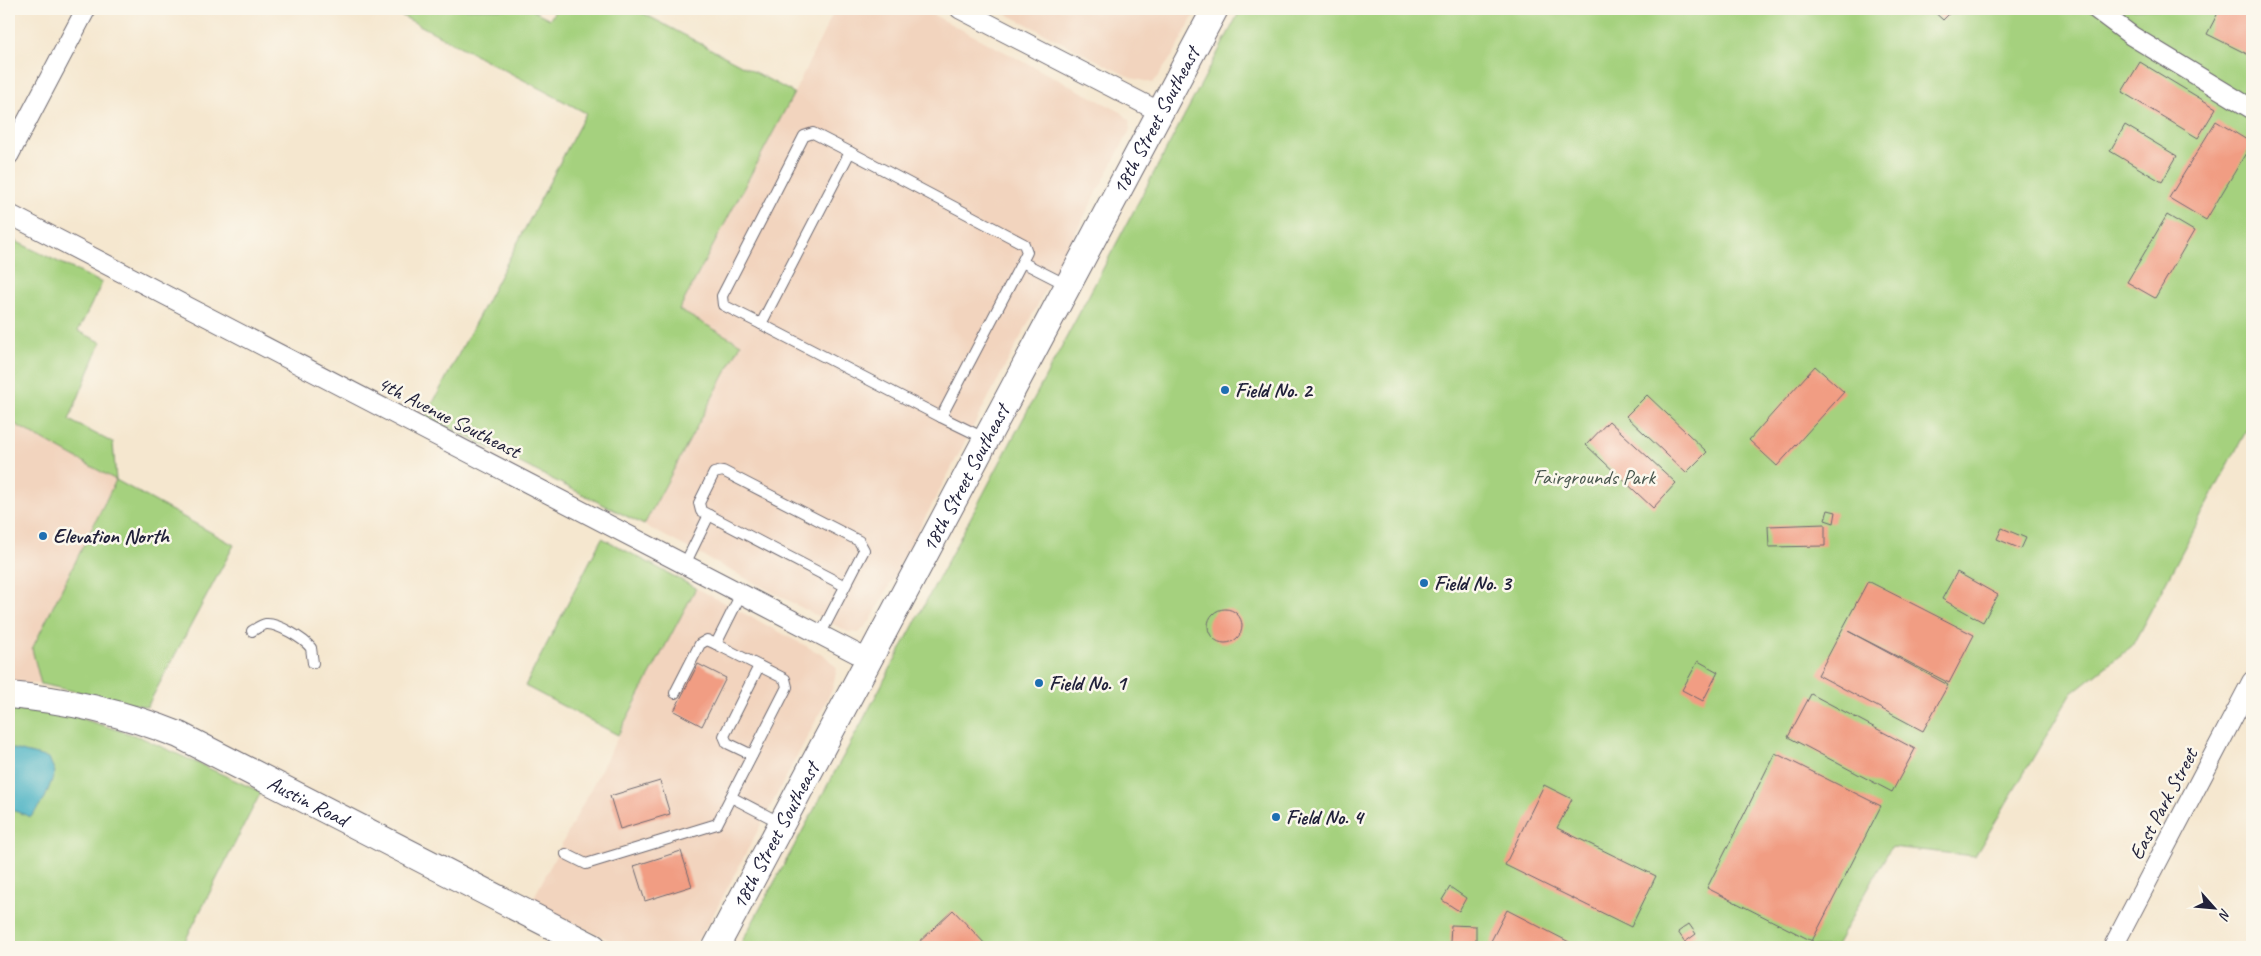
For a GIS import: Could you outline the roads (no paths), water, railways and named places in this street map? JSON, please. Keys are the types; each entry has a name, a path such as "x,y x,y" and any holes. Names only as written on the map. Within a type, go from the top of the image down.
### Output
{"street":[{"path":"9,155 86,9"},
{"path":"960,9 1160,112"},
{"name":"18th Street Southeast","path":"716,947 1215,9"},
{"path":"2096,9 2132,36 2252,109"},
{"name":"4th Avenue Southeast","path":"9,214 869,660"},
{"name":"East Park Street","path":"2113,947 2252,684"},
{"name":"Austin Road","path":"9,695 78,704 119,713 179,735 593,947"}],"lane":[{"path":"941,417 1027,252 1024,244 813,133 804,136 722,296 724,305 941,417 986,440"},
{"path":"761,324 850,152"},
{"path":"1022,262 1067,286"},
{"path":"820,635 864,550 859,541 723,471 714,473 699,503 701,511 845,586"},
{"path":"684,564 709,515"},
{"path":"716,644 741,594"},
{"path":"252,632 266,624 274,625 299,638 311,648 313,663"},
{"path":"566,854 586,864 717,824 787,686 785,679 707,640 700,644 675,692"},
{"path":"752,756 727,743 724,736 759,666"},
{"path":"731,797 782,823"}],"water":[{"path":"9,748 49,758 55,772 45,798 31,817 9,809"}],"place":[{"name":"Field No. 2","path":"1225,390"},
{"name":"Elevation North","path":"43,536"},
{"name":"Field No. 3","path":"1424,583"},
{"name":"Field No. 1","path":"1039,683"},
{"name":"Field No. 4","path":"1276,817"}],"park label":[{"name":"Fairgrounds Park","path":"1594,477"}]}
